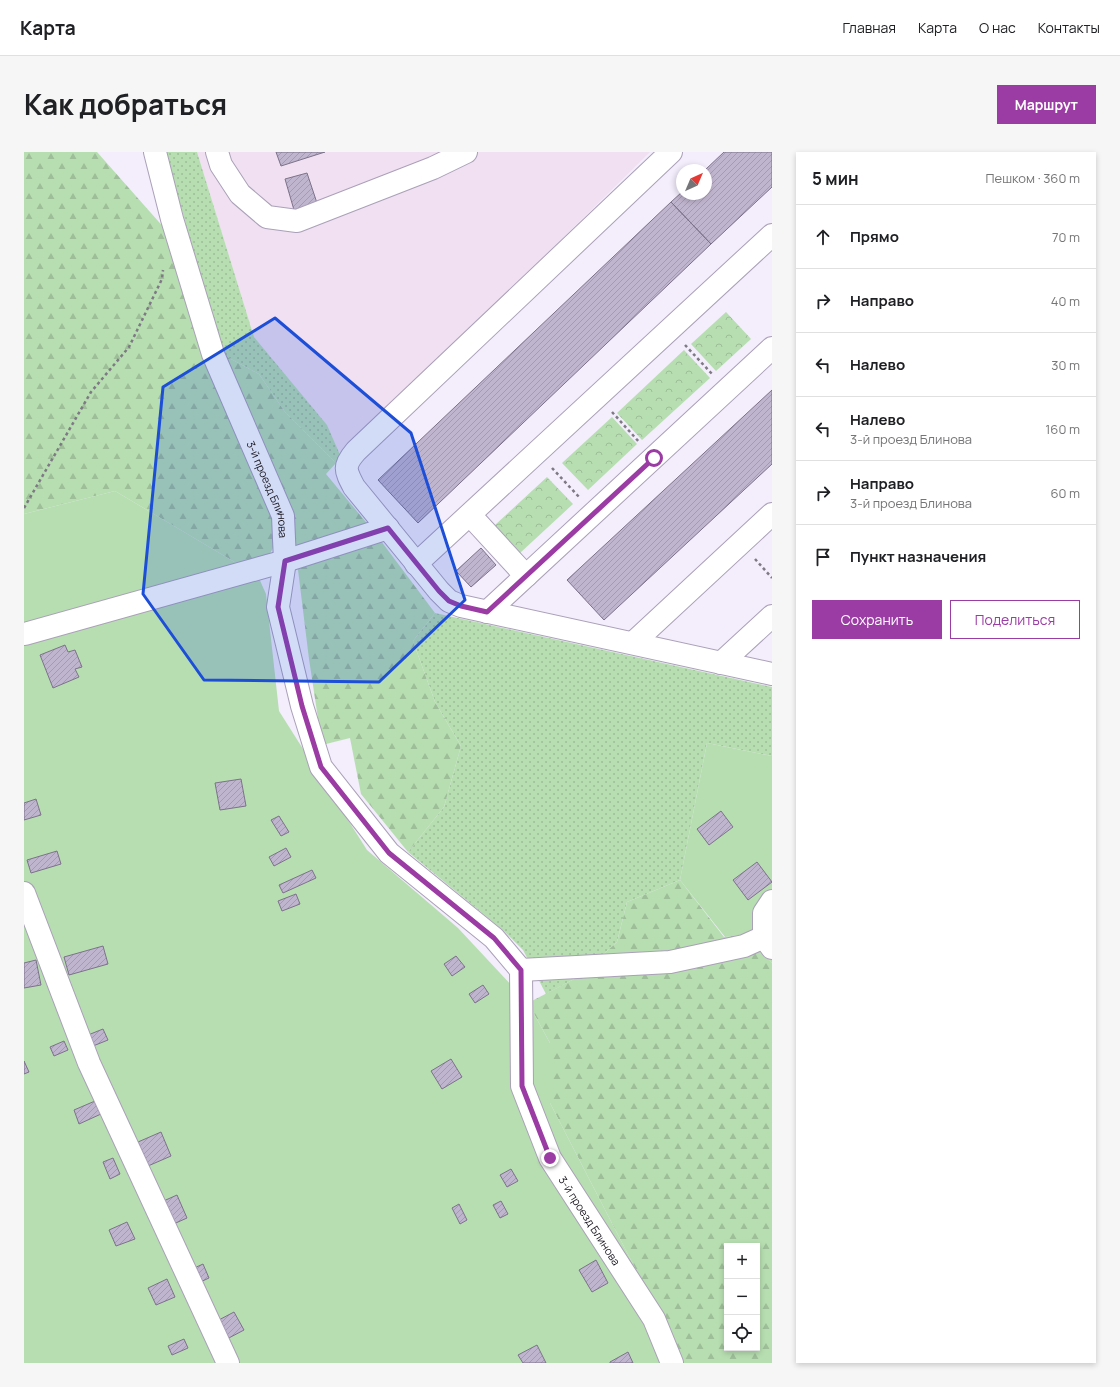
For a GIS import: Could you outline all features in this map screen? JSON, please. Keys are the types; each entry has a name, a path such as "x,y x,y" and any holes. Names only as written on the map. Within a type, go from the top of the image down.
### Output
{"street":[{"name":"3-й проезд Блинова","path":"155,152 172,219 213,354 283,516 285,561 278,607 302,706 321,767 389,853 494,938 521,970 522,1086 550,1158 654,1319 672,1363"},
{"path":"217,152 221,165 240,194 267,217 297,221 433,168 466,152"},
{"path":"671,152 361,445 347,460 346,473 354,487 416,564 449,601 461,606 487,612 772,674"},
{"path":"416,564 770,240"},
{"path":"487,612 772,348"},
{"path":"632,643 772,514"},
{"path":"470,515 526,576"},
{"path":"24,634 285,561 388,528"},
{"path":"722,663 772,616"},
{"path":"24,893 89,1063 228,1363"},
{"path":"521,970 670,962 744,946 768,943 764,913 772,901"}],"path":[{"path":"24,508 91,392 129,347 162,279 164,264"},
{"path":"671,329 727,390"},
{"path":"598,397 654,458"},
{"path":"537,452 594,513"}],"highlighted area":[{"path":"275,318 411,433 465,600 379,682 204,680 143,594 163,387"}],"shaded area":[{"path":"197,152 650,152 341,457 327,425 254,337"}],"green space":[{"path":"24,152 97,152 166,230 273,519 273,548 258,576 115,491 24,514"},
{"path":"165,152 197,152 254,337 327,425 341,457 336,463 285,412 259,374 218,352 185,221"},
{"path":"726,312 751,339 716,371 691,344"},
{"path":"684,350 710,378 642,440 617,413"},
{"path":"218,352 259,374 285,412 336,463 326,474 375,533 435,613 413,641 435,702 461,746 444,807 408,852 361,794 350,738 322,745 309,659 290,505 246,418"},
{"path":"612,417 637,444 588,490 562,463"},
{"path":"547,477 573,504 520,553 495,525"},
{"path":"115,491 258,576 266,594 279,711 367,850 458,928 528,1003 550,1043 550,1103 684,1363 24,1363 24,514"},
{"path":"435,613 772,687 772,756 707,743 680,880 627,902 617,942 578,977 546,994 523,950 504,931 408,852 444,807 461,746 435,702 413,641"},
{"path":"707,743 772,756 772,963 747,934 725,937 680,880"},
{"path":"680,880 724,937 747,934 772,963 772,1363 684,1363 550,1103 550,1043 528,1003 578,977 617,942 627,902"}],"building":[{"path":"276,152 325,152 281,166"},
{"path":"724,152 772,152 772,187 711,244 671,202 676,197 676,200 712,200 711,164"},
{"path":"307,173 317,203 294,210 285,179"},
{"path":"671,202 711,244 418,523 378,480"},
{"path":"772,390 772,464 604,620 567,580"},
{"path":"481,548 496,565 471,587 456,571"},
{"path":"65,645 68,652 75,650 82,667 75,669 79,677 53,688 40,655"},
{"path":"241,779 246,806 220,810 215,783"},
{"path":"36,799 41,815 24,820 24,803"},
{"path":"721,811 733,827 709,845 697,829"},
{"path":"279,816 289,832 281,836 271,820"},
{"path":"286,848 291,857 274,866 269,857"},
{"path":"57,851 61,864 31,873 27,860"},
{"path":"757,862 772,882 748,900 733,880"},
{"path":"312,870 316,878 283,893 279,885"},
{"path":"296,894 300,904 282,911 278,901"},
{"path":"103,946 108,964 69,975 64,957"},
{"path":"456,956 465,967 452,976 444,964"},
{"path":"36,960 41,985 24,988 24,963"},
{"path":"483,985 489,994 475,1003 469,994"},
{"path":"103,1029 108,1040 88,1048 83,1037"},
{"path":"64,1041 68,1050 54,1056 50,1047"},
{"path":"451,1059 462,1077 442,1089 431,1071"},
{"path":"24,1061 29,1072 24,1074"},
{"path":"95,1101 101,1114 79,1124 74,1110"},
{"path":"161,1132 171,1156 148,1166 138,1142"},
{"path":"113,1158 120,1174 110,1179 103,1162"},
{"path":"511,1169 518,1181 507,1187 500,1175"},
{"path":"177,1195 187,1218 169,1226 159,1203"},
{"path":"501,1201 508,1214 500,1218 493,1205"},
{"path":"459,1204 467,1220 460,1224 452,1208"},
{"path":"127,1222 135,1239 116,1246 109,1230"},
{"path":"596,1260 608,1283 592,1292 579,1270"},
{"path":"203,1264 209,1278 196,1284 190,1270"},
{"path":"167,1279 175,1297 156,1305 148,1288"},
{"path":"234,1312 244,1330 225,1340 215,1322"},
{"path":"184,1339 188,1348 172,1355 168,1346"},
{"path":"537,1345 546,1363 523,1363 518,1355"},
{"path":"628,1352 633,1363 610,1363 610,1362"}],"route":[{"path":"550,1158 522,1086 521,970 494,938 389,853 321,767 302,706 278,607 285,561 388,528 439,591 449,601 461,606 487,612 654,458"}]}
